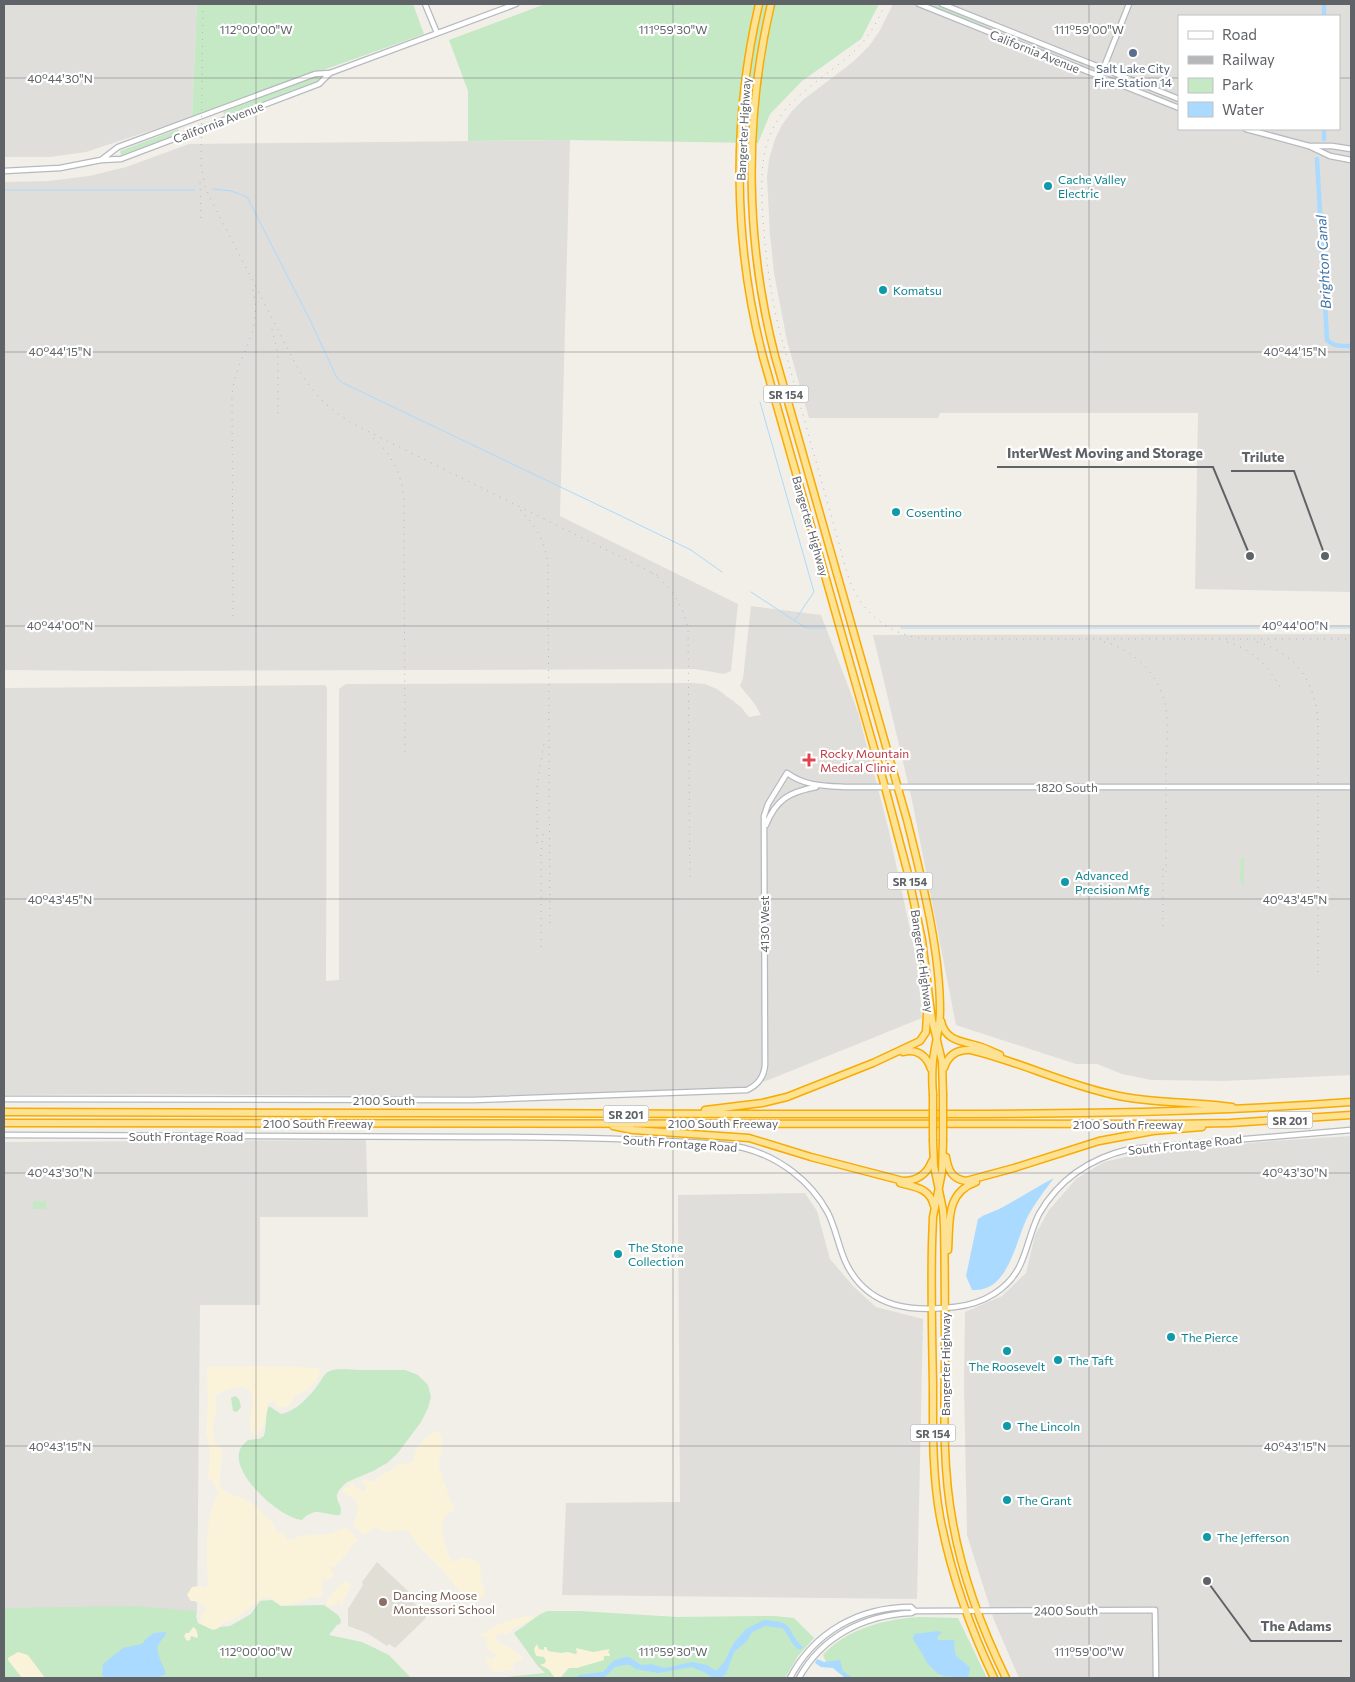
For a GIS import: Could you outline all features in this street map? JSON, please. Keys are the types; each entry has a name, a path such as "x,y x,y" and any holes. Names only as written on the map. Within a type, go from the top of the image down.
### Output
{"highway":[{"name":"Bangerter Highway","path":"759,4 747,72 740,137 740,210 748,286 763,357 885,787 907,870 918,921 932,1020 943,1073 942,1172 934,1210 932,1244 935,1480 948,1558 965,1611 994,1678"},
{"name":"Bangerter Highway","path":"772,4 759,67 752,130 752,200 762,296 775,356 915,852 930,924 940,1017 932,1072 933,1158 944,1224 945,1448 948,1489 960,1557 976,1611 1006,1678"},
{"path":"873,1063 922,1039 927,1029 928,992"},
{"path":"940,1017 943,1028 952,1038 983,1048 1027,1067"},
{"path":"943,1073 948,1058 963,1050 973,1051 1093,1090 1120,1096 1153,1101 1220,1105 1248,1109"},
{"path":"582,1114 699,1110 762,1104 788,1097 904,1051 920,1053 926,1058 932,1072"},
{"name":"2100 South Freeway","path":"4,1112 1110,1113 1248,1109 1351,1102"},
{"name":"2100 South Freeway","path":"4,1123 1230,1123 1351,1115"},
{"path":"599,1123 633,1130 749,1138 811,1157 899,1180 909,1181 924,1175 933,1158"},
{"path":"943,1141 948,1168 953,1175 959,1179 972,1180 1122,1135 1153,1131 1185,1130 1230,1123"},
{"path":"834,1162 922,1189 931,1198 934,1210"},
{"path":"945,1291 951,1212 954,1199 959,1191 968,1185 1006,1173 1014,1168"}],"street":[{"path":"426,4 437,33"},
{"name":"California Avenue","path":"101,160 118,147 315,74 330,73 516,4"},
{"name":"California Avenue","path":"919,4 1178,108"},
{"name":"California Avenue","path":"942,4 1178,99"},
{"path":"1100,77 1129,4"},
{"name":"California Avenue","path":"4,171 60,168 101,160 121,159 318,84 330,73"},
{"path":"1250,130 1309,146 1330,156 1351,160"},
{"path":"1309,146 1332,146 1351,149"},
{"name":"1820 South","path":"787,773 802,782 820,786 1351,787"},
{"name":"4130 West","path":"760,1080 765,1065 764,816 768,804 787,773"},
{"path":"764,834 774,808 785,797 800,790 820,786"},
{"name":"2100 South","path":"4,1099 480,1100 740,1090 752,1088 760,1080"},
{"name":"South Frontage Road","path":"4,1135 556,1137 684,1142 743,1148 776,1160 797,1175 815,1193 831,1220 847,1265 869,1292 887,1303 897,1306 945,1308 983,1301 1002,1288 1014,1276 1021,1263 1032,1228 1052,1195 1080,1169 1114,1152 1130,1149 1351,1130"},
{"path":"790,1678 802,1658 814,1645 834,1628 847,1621 866,1613 887,1608 911,1607 915,1611 875,1618 846,1630 821,1649 799,1678"},
{"name":"2400 South","path":"915,1611 1155,1610 1156,1678"}],"shaded area":[{"path":"4,4 197,4 192,117 86,152 50,157 4,157"},
{"path":"893,4 1351,4 1351,592 1195,589 1198,413 940,413 938,418 809,418 787,341 774,273 767,177 769,159 775,139 792,111 803,100 854,61 869,46 879,32"},
{"path":"570,140 560,516 738,604 731,671 724,674 695,669 4,670 4,182 48,181 89,176 126,167 189,144"},
{"path":"751,606 821,615 858,712 888,827 917,962 922,1018 745,1088 497,1097 152,1094 4,1095 4,688 325,685 327,688 326,981 339,980 339,689 346,684 692,683 705,684 717,689 741,707 749,717 761,715 740,686 743,678"},
{"path":"1351,634 1351,1075 1225,1081 1151,1080 1122,1074 1097,1064 1076,1064 956,1025 912,800 873,635"},
{"path":"1351,1136 1351,1678 1019,1678 994,1620 967,1535 964,1385 965,1312 1002,1296 1026,1273 1035,1235 1049,1210 1076,1179 1104,1162 1134,1155 1271,1141"},
{"path":"366,1140 368,1217 260,1217 260,1305 200,1305 197,1612 4,1609 4,1142"},
{"path":"805,1193 817,1211 830,1259 854,1287 876,1307 923,1319 917,1599 562,1595 566,1503 680,1502 678,1195"},
{"name":"Dancing Moose Montessori School","path":"377,1562 409,1592 407,1595 426,1616 395,1648 389,1644 387,1646 367,1633 348,1626 348,1609 363,1585 362,1582"}],"green space":[{"path":"197,4 413,4 424,34 192,117"},
{"path":"545,4 879,4 861,39 802,81 770,114 758,143 570,140 468,141 468,91 449,40"},
{"path":"927,4 952,10 993,30"},
{"path":"318,75 320,80 225,116 223,112"},
{"path":"178,129 180,133 121,155 120,151"},
{"path":"1241,858 1244,858 1244,885 1240,881"},
{"path":"46,1200 46,1209 33,1209 33,1201 43,1202"},
{"path":"333,1370 405,1370 418,1375 428,1385 431,1397 428,1408 421,1422 397,1454 387,1463 347,1482 341,1488 337,1497 341,1510 340,1515 316,1512 302,1520 293,1517 271,1504 251,1484 239,1462 239,1453 242,1446 248,1440 259,1439 264,1436 269,1406 281,1414 287,1413 303,1402 313,1392 324,1375"},
{"path":"235,1396 239,1399 241,1407 237,1412 233,1411 231,1398"},
{"path":"272,1600 281,1606 324,1605 338,1615 341,1620 340,1624 329,1635 362,1642 389,1655 411,1678 4,1678 4,1608 133,1606 195,1611 198,1623 209,1628 230,1626 251,1614 260,1601"},
{"path":"547,1611 677,1617 774,1616 794,1618 814,1638 798,1656 785,1678 497,1678 545,1673 514,1633"},
{"path":"919,1617 958,1618 987,1678 849,1678 826,1662 823,1655 843,1638 855,1632 880,1623"}],"sand":[{"path":"207,1367 318,1368 320,1373 316,1381 307,1390 295,1395 292,1403 286,1407 278,1407 273,1401 267,1403 263,1425 255,1436 251,1432 250,1419 253,1397 251,1391 247,1388 236,1387 215,1395 217,1408 212,1430 215,1443 222,1451 219,1485 226,1492 247,1500 254,1505 269,1519 279,1534 283,1533 287,1540 296,1539 300,1536 329,1534 346,1528 358,1539 335,1567 330,1566 334,1576 327,1580 323,1577 322,1595 320,1597 281,1605 274,1599 264,1597 239,1616 222,1623 219,1628 213,1630 199,1623 202,1620 200,1617 202,1613 206,1610 200,1603 191,1601 187,1595 192,1587 199,1586 205,1588 209,1582 207,1572 207,1536 211,1512 219,1492 212,1481 208,1479 210,1456 206,1434 208,1406"},
{"path":"438,1431 442,1440 439,1468 454,1510 447,1514 442,1523 445,1545 452,1562 467,1558 474,1560 481,1567 480,1575 485,1594 481,1598 466,1599 443,1570 417,1544 409,1531 395,1530 390,1533 374,1527 364,1535 362,1534 354,1525 358,1510 355,1498 343,1491 345,1487 349,1488 350,1483 354,1483 354,1486 364,1492 366,1490 362,1480 376,1481 398,1464 412,1462 416,1450 421,1443 431,1434"},
{"path":"347,1581 351,1585 343,1601 342,1609 340,1600 331,1607 325,1604 335,1591"},
{"path":"526,1616 533,1617 533,1619 512,1629 507,1634 497,1635 496,1638 500,1644 507,1646 523,1659 512,1664 514,1671 494,1671 488,1665 485,1657 489,1657 491,1662 491,1659 496,1656 495,1653 489,1651 486,1641 488,1638 479,1635 501,1623"},
{"path":"193,1627 196,1629 198,1636 197,1638 191,1636 190,1640 187,1641 184,1636"},
{"path":"537,1644 539,1649 544,1650 544,1647 546,1647 548,1651 575,1654 577,1653 576,1648 593,1652 610,1649 608,1652 610,1656 604,1656 604,1660 577,1668 569,1668 560,1678 555,1678 548,1669 540,1665 546,1661 544,1657 536,1656 534,1649"},
{"path":"18,1652 28,1655 45,1678 22,1678 8,1660 8,1658"}],"water":[{"path":"1054,1178 1028,1216 1009,1264 1003,1274 995,1283 984,1289 972,1290 966,1276 978,1219"},
{"path":"764,1620 786,1625 803,1647 800,1650 797,1648 782,1628 765,1626 752,1632 747,1641 734,1652 726,1674 721,1678 713,1678 692,1667 658,1673 636,1669 630,1665 623,1665 615,1667 604,1678 574,1678 580,1675 603,1672 613,1661 625,1657 629,1657 641,1665 651,1664 665,1668 692,1662 707,1665 716,1671 725,1661 733,1644 746,1629"},
{"path":"166,1632 158,1646 158,1650 166,1674 153,1678 136,1679 105,1678 102,1675 103,1664 123,1648 142,1644 154,1633"},
{"path":"942,1632 937,1637 938,1640 954,1640 956,1655 970,1668 968,1678 938,1674 927,1663 913,1639 914,1634"},
{"path":"817,1659 824,1662 840,1660 843,1671 853,1678 845,1678 833,1668 821,1667 815,1663"}],"waterway":[{"name":"Brighton Canal","path":"1324,4 1324,15"},
{"name":"Brighton Canal","path":"1324,130 1324,139"},
{"name":"Brighton Canal","path":"1317,159 1327,340 1335,345 1351,346"},
{"path":"213,189 232,191 247,197 311,322 337,378 343,383 691,550 722,572"},
{"path":"4,190 195,190"},
{"path":"760,402 814,592 795,620"},
{"path":"751,592 806,628 826,628"},
{"path":"901,628 1351,628"}],"railway":[{"path":"203,4 201,165 205,186 293,359 312,389 328,406 357,426 659,576"},
{"path":"885,4 868,36 858,47 792,102 782,114 768,140 764,154 762,174 766,249 772,297 779,329 848,576 853,589 868,611 877,620 899,633 926,639 1351,639"},
{"path":"200,182 201,220"},
{"path":"233,616 232,396 234,382 255,320 253,290"},
{"path":"272,329 278,355 278,419"},
{"path":"373,438 385,450 394,464 398,472 404,497 405,756"},
{"path":"520,510 539,535 545,550 548,566 550,927"},
{"path":"652,573 666,585 676,598 684,613 688,630 690,883"},
{"path":"1104,642 1126,651 1136,658 1152,675 1163,696 1167,725 1166,872"},
{"path":"1227,642 1237,645 1260,661 1273,675 1283,692"},
{"path":"1257,642 1284,654 1294,663 1309,685 1317,711 1318,976"},
{"path":"537,843 537,786 544,744"},
{"path":"541,947 541,852 544,829"},
{"path":"1163,866 1163,926"}],"place":[{"name":"Salt Lake City Fire Station 14","path":"1133,53"},
{"name":"Cache Valley Electric","path":"1048,186"},
{"name":"Komatsu","path":"883,290"},
{"name":"Cosentino","path":"896,512"},
{"name":"InterWest Moving and Storage","path":"1250,556"},
{"name":"Trilute","path":"1325,556"},
{"name":"Rocky Mountain Medical Clinic","path":"809,760"},
{"name":"Advanced Precision Mfg","path":"1065,882"},
{"name":"The Stone Collection","path":"618,1254"},
{"name":"The Pierce","path":"1171,1337"},
{"name":"The Roosevelt","path":"1007,1351"},
{"name":"The Taft","path":"1058,1360"},
{"name":"The Lincoln","path":"1007,1426"},
{"name":"The Grant","path":"1007,1500"},
{"name":"The Jefferson","path":"1207,1537"},
{"name":"The Adams","path":"1207,1581"},
{"name":"Dancing Moose Montessori School","path":"383,1602"}]}
